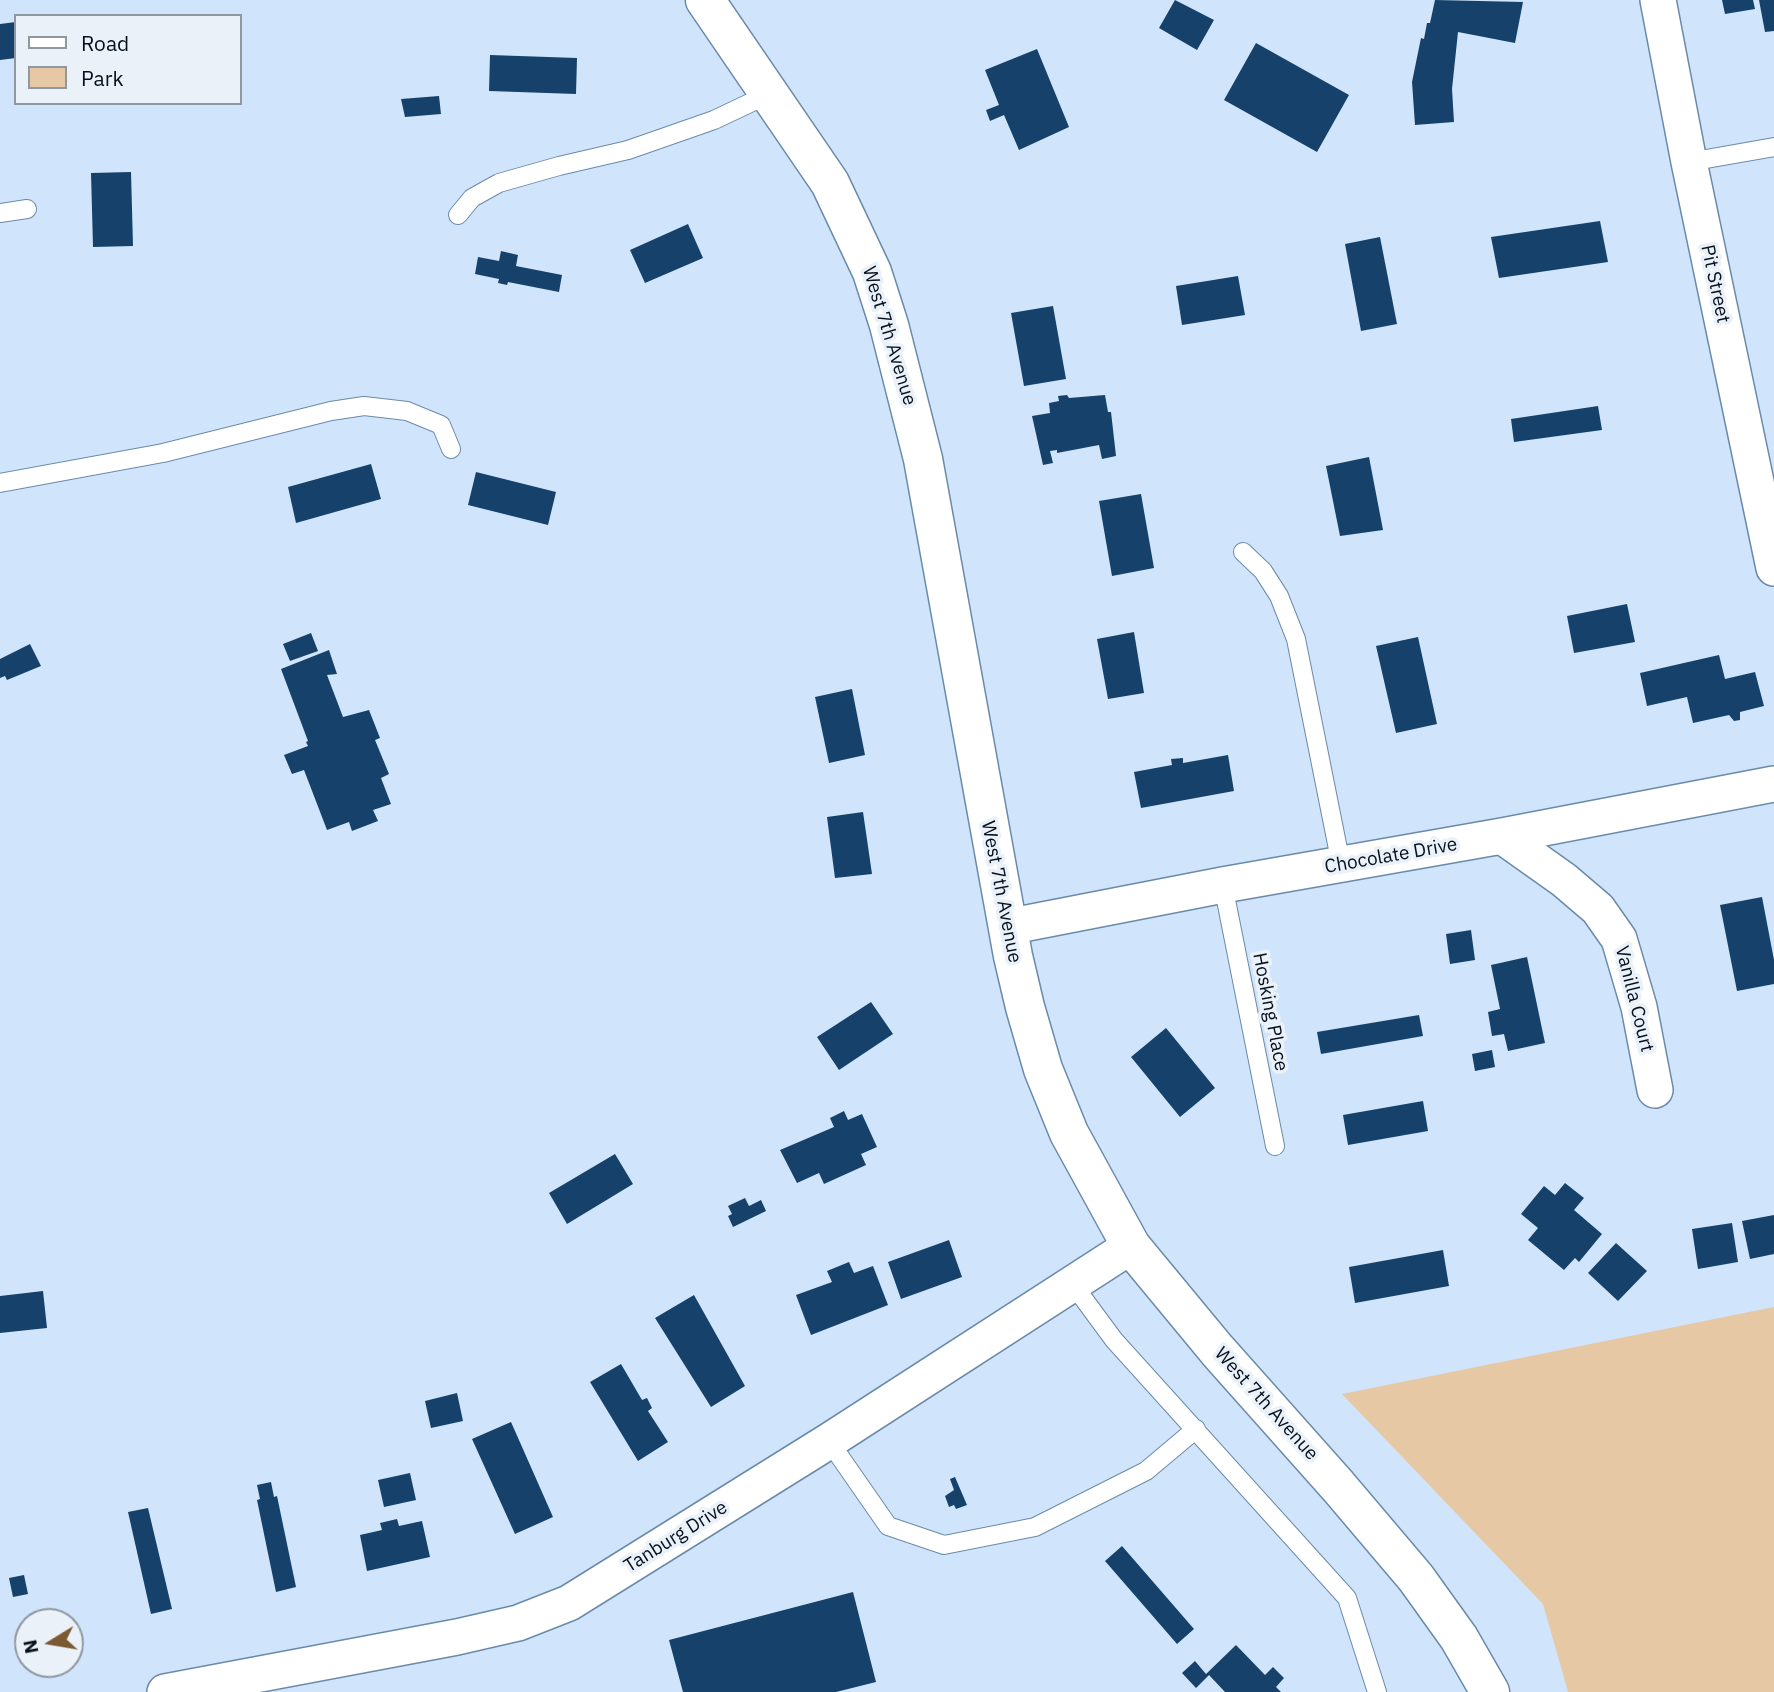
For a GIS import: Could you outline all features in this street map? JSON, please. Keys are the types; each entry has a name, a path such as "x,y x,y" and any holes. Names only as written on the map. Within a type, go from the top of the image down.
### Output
{"main road":[{"name":"West 7th Avenue","path":"705,0 830,183 872,272 889,325 923,459 1007,927 1025,1007 1043,1069 1069,1133 1131,1246 1217,1350 1416,1578 1459,1638 1490,1692"}],"street":[{"name":"Pit Street","path":"1658,0 1774,568"},
{"name":"Chocolate Drive","path":"1007,927 1774,783"},
{"name":"Vanilla Court","path":"1502,836 1564,880 1598,909 1619,939 1639,1007 1655,1090"},
{"name":"Tanburg Drive","path":"166,1692 457,1637 518,1623 569,1603 829,1441 1131,1246"}],"lane":[{"path":"458,215 472,198 499,183 628,150 714,120 771,93"},
{"path":"1689,162 1774,147"},
{"path":"0,213 27,209"},
{"path":"0,483 163,453 331,411 364,406 407,411 441,425 451,449"},
{"path":"1242,552 1263,571 1279,596 1296,639 1341,864"},
{"name":"Hosking Place","path":"1223,885 1275,1146"},
{"path":"1072,1283 1114,1340 1347,1598 1377,1692"},
{"path":"829,1441 888,1526 944,1545 1035,1527 1146,1471 1196,1429"}],"green space":[{"path":"1774,1307 1774,1692 1568,1692 1543,1604 1342,1394"}],"building":[{"path":"1175,0 1214,20 1197,50 1159,28"},
{"path":"1435,0 1523,2 1515,43 1458,32 1452,89 1454,122 1415,125 1412,82 1421,38 1424,39 1427,23 1430,23"},
{"path":"1722,0 1753,0 1755,9 1725,14"},
{"path":"1759,0 1774,0 1774,31 1765,32"},
{"path":"14,22 14,58 0,60 0,24"},
{"path":"1256,43 1349,95 1317,152 1224,100"},
{"path":"1037,49 1069,127 1019,150 1004,115 990,121 986,110 999,105 985,70"},
{"path":"490,55 577,58 576,94 489,91"},
{"path":"439,96 441,114 405,117 401,99"},
{"path":"131,172 133,246 93,247 91,173"},
{"path":"1600,221 1608,262 1499,278 1491,237"},
{"path":"688,224 703,258 645,283 630,250"},
{"path":"1380,237 1397,324 1361,331 1345,244"},
{"path":"501,251 518,255 516,266 562,275 559,292 508,282 507,285 498,283 499,279 475,274 478,257 499,261"},
{"path":"1238,276 1245,315 1182,325 1176,286"},
{"path":"1053,306 1066,379 1024,386 1011,313"},
{"path":"1067,395 1069,398 1105,395 1108,412 1111,412 1116,456 1102,459 1099,445 1057,453 1057,450 1050,451 1053,463 1043,465 1032,416 1050,413 1049,403 1059,401 1058,396"},
{"path":"1598,406 1602,430 1514,442 1511,419"},
{"path":"1369,457 1383,530 1340,536 1326,466"},
{"path":"371,464 381,499 296,523 288,487"},
{"path":"476,472 556,492 548,525 468,505"},
{"path":"1141,494 1154,568 1112,576 1099,501"},
{"path":"1627,604 1635,642 1574,653 1567,616"},
{"path":"1134,632 1144,693 1108,699 1097,639"},
{"path":"311,633 318,651 290,661 283,644"},
{"path":"1418,637 1437,724 1396,733 1376,646"},
{"path":"30,644 41,666 7,680 5,676 0,678 0,659"},
{"path":"329,650 337,674 327,675 343,717 369,710 380,738 375,740 389,774 381,778 391,804 373,810 378,821 352,831 349,822 327,830 304,770 292,774 284,755 308,746 308,741 281,669"},
{"path":"1719,655 1725,679 1755,672 1764,706 1740,712 1740,720 1734,721 1729,715 1693,723 1687,697 1647,706 1640,673"},
{"path":"852,689 865,755 829,763 815,697"},
{"path":"1228,755 1234,791 1141,808 1134,772 1172,765 1171,759 1183,758 1183,763"},
{"path":"863,812 872,874 835,878 827,817"},
{"path":"1762,897 1774,960 1774,984 1737,991 1720,905"},
{"path":"1471,930 1475,960 1450,964 1446,934"},
{"path":"1527,957 1545,1043 1508,1051 1504,1034 1492,1036 1488,1012 1500,1009 1491,965"},
{"path":"871,1002 893,1034 839,1070 817,1037"},
{"path":"1419,1015 1423,1036 1321,1054 1317,1032"},
{"path":"1166,1028 1215,1088 1180,1117 1131,1057"},
{"path":"1492,1050 1495,1067 1475,1071 1472,1054"},
{"path":"1423,1101 1428,1131 1348,1145 1343,1115"},
{"path":"844,1111 848,1120 862,1114 877,1147 861,1154 866,1165 824,1184 819,1173 797,1183 780,1150 834,1127 830,1118"},
{"path":"615,1154 633,1184 567,1224 549,1193"},
{"path":"1565,1183 1584,1198 1574,1210 1602,1234 1579,1262 1575,1258 1564,1270 1528,1240 1538,1228 1521,1214 1544,1186 1555,1195"},
{"path":"745,1198 749,1206 761,1200 766,1211 733,1227 728,1216 732,1214 728,1206"},
{"path":"1774,1215 1774,1254 1750,1259 1742,1221"},
{"path":"1732,1223 1738,1262 1698,1269 1692,1229"},
{"path":"949,1240 962,1277 901,1299 888,1262"},
{"path":"1616,1243 1647,1271 1618,1301 1588,1273"},
{"path":"1443,1250 1449,1286 1355,1303 1349,1267"},
{"path":"849,1262 854,1273 873,1266 888,1305 811,1335 796,1295 832,1282 827,1271"},
{"path":"43,1291 47,1328 0,1333 0,1296"},
{"path":"694,1295 745,1386 711,1407 655,1318"},
{"path":"621,1364 642,1400 647,1398 652,1408 648,1411 668,1442 638,1461 590,1382"},
{"path":"457,1393 463,1421 431,1428 425,1401"},
{"path":"511,1422 553,1517 515,1534 472,1439"},
{"path":"410,1473 416,1500 384,1507 378,1480"},
{"path":"955,1477 967,1505 956,1509 954,1505 949,1507 945,1496 954,1490 950,1479"},
{"path":"271,1482 274,1497 277,1496 296,1587 276,1592 257,1500 260,1499 257,1485"},
{"path":"148,1508 172,1609 151,1614 128,1512"},
{"path":"397,1519 399,1526 422,1521 430,1557 367,1571 360,1535 382,1530 380,1523"},
{"path":"1122,1546 1194,1629 1177,1644 1105,1561"},
{"path":"24,1575 28,1594 13,1597 9,1578"},
{"path":"853,1592 876,1682 836,1692 683,1692 669,1640"},
{"path":"1236,1645 1265,1675 1273,1667 1284,1678 1276,1687 1281,1692 1225,1692 1209,1675 1196,1688 1182,1673 1195,1661 1206,1674"}]}
